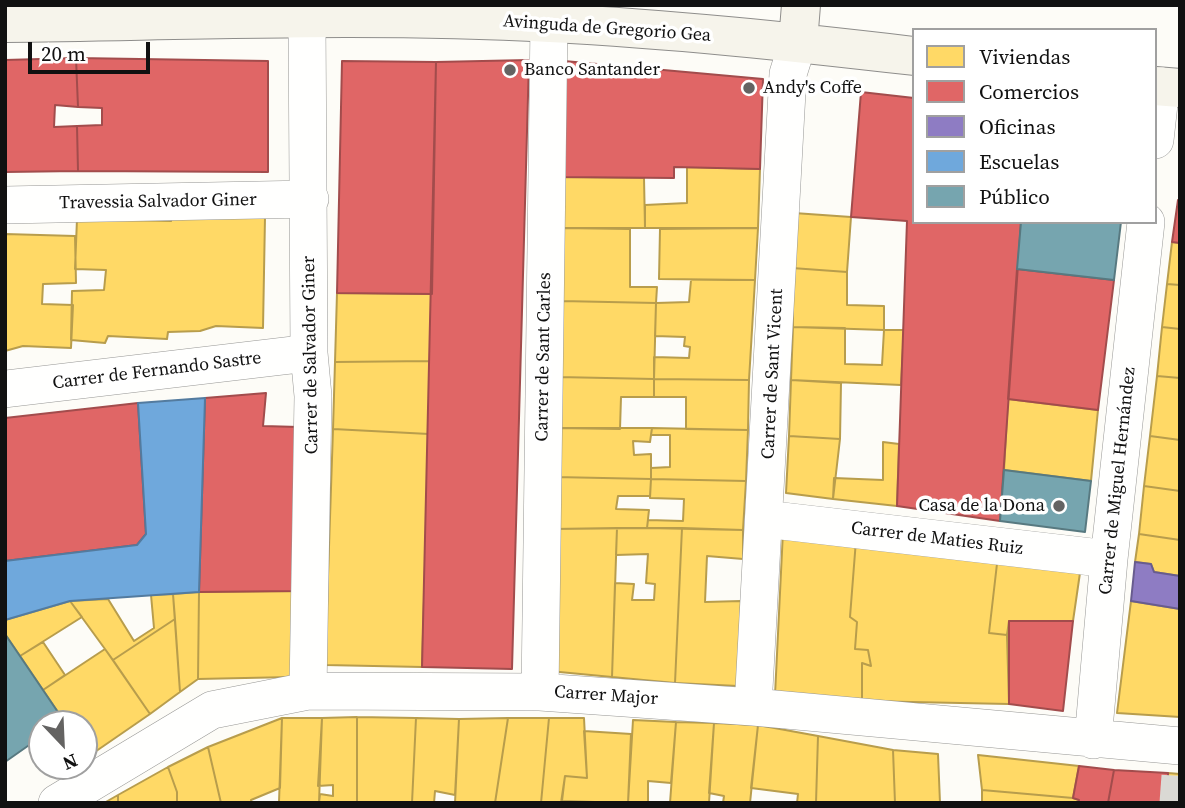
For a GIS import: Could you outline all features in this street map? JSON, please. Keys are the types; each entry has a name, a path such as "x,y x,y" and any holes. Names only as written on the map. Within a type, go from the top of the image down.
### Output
{"street":[{"name":"Avinguda de Gregorio Gea","path":"5,23 307,12 549,23 799,24 912,55"},
{"name":"Carrer de Salvador Giner","path":"307,12 309,353 313,396 308,691"},
{"name":"Carrer de Sant Carles","path":"540,692 549,23"},
{"name":"Carrer de Sant Vicent","path":"753,707 788,74 799,24"},
{"path":"1157,129 1165,87"},
{"name":"Travessia Salvador Giner","path":"5,205 310,199"},
{"name":"Carrer de Miguel Hernández","path":"1093,740 1109,559 1146,224"},
{"name":"Carrer de Fernando Sastre","path":"5,389 309,353"},
{"name":"Carrer de Maties Ruiz","path":"765,519 1109,559"},
{"name":"Carrer Major","path":"57,803 212,710 308,691 540,692 753,707 1180,747"}],"building: Viviendas":[{"path":"687,167 760,169 758,228 645,228 645,205 687,203"},
{"path":"563,177 644,178 645,228 561,228"},
{"path":"794,213 851,217 847,272 792,268"},
{"path":"172,214 265,217 263,328 216,326 200,331 168,332 167,339 108,336 105,343 71,340 72,291 104,290 106,270 75,269 77,219 171,221"},
{"path":"561,228 630,229 630,287 657,287 656,303 561,301"},
{"path":"758,228 755,280 659,279 660,229"},
{"path":"5,234 75,236 76,283 43,284 42,304 73,305 71,348 23,346 5,351"},
{"path":"1172,242 1180,243 1180,285 1167,284"},
{"path":"792,268 847,272 847,305 884,306 884,330 793,327"},
{"path":"691,280 755,280 749,380 654,379 654,357 689,358 690,347 684,346 685,337 655,336 656,303 689,302"},
{"path":"1167,284 1180,285 1180,329 1162,327"},
{"path":"337,293 432,294 431,361 335,362"},
{"path":"561,301 656,303 654,379 558,377"},
{"path":"793,327 845,328 845,364 882,365 884,330 904,330 901,385 791,380"},
{"path":"1162,327 1180,329 1180,378 1157,376"},
{"path":"431,361 429,434 333,429 335,362"},
{"path":"1157,376 1180,378 1180,440 1150,436"},
{"path":"558,377 654,379 654,397 621,397 620,429 556,428"},
{"path":"654,379 749,380 748,430 686,429 686,397 654,397"},
{"path":"791,380 841,383 840,439 789,436"},
{"path":"1008,399 1098,410 1091,481 1004,470"},
{"path":"556,428 652,428 650,442 633,441 634,455 651,454 651,479 555,477"},
{"path":"652,428 748,430 746,481 651,479 651,468 670,467 670,435 651,435"},
{"path":"333,429 429,434 422,667 325,665"},
{"path":"789,436 840,439 833,499 786,493"},
{"path":"1150,436 1180,440 1180,491 1144,486"},
{"path":"883,442 899,444 897,506 833,499 834,478 883,480"},
{"path":"555,477 651,479 650,496 618,496 616,509 649,510 647,528 553,529"},
{"path":"651,479 746,481 743,530 647,528 648,520 683,521 684,499 650,498"},
{"path":"1144,486 1180,491 1180,540 1139,534"},
{"path":"617,528 612,677 549,671 553,529"},
{"path":"617,528 682,528 675,683 612,677 615,583 634,584 632,600 654,600 655,584 646,583 648,554 616,555"},
{"path":"682,528 743,530 743,559 707,556 705,602 741,601 738,686 675,683"},
{"path":"783,531 856,540 850,617 857,622 855,649 868,650 871,666 862,663 862,701 775,695"},
{"path":"1139,534 1180,540 1180,576 1154,572 1151,564 1135,562"},
{"path":"856,540 998,555 989,633 1007,635 1009,704 862,701 862,663 871,666 868,650 855,649 857,622 850,617"},
{"path":"998,555 1081,566 1073,621 1009,621 1007,635 989,633"},
{"path":"294,591 292,677 198,679 199,592"},
{"path":"199,592 198,679 180,692 173,594"},
{"path":"173,594 175,619 113,660 70,601 108,599 134,641 154,628 151,595"},
{"path":"70,601 82,617 20,656 5,634 5,620"},
{"path":"1131,601 1180,609 1180,717 1117,713"},
{"path":"175,619 180,692 150,714 113,660"},
{"path":"43,642 65,675 43,690 20,656"},
{"path":"105,649 150,714 98,750 98,710 57,710 43,690"},
{"path":"357,717 416,718 412,803 357,803"},
{"path":"357,717 357,803 319,803 320,794 333,796 333,785 318,786 322,718"},
{"path":"282,718 322,718 319,803 279,802"},
{"path":"282,718 280,788 251,800 252,803 221,803 208,747"},
{"path":"416,718 459,719 455,795 435,791 434,803 412,803"},
{"path":"508,718 495,803 455,803 459,719"},
{"path":"508,718 549,718 541,803 495,803"},
{"path":"549,718 584,718 587,778 565,776 561,803 541,803"},
{"path":"633,720 676,722 671,783 648,781 648,803 628,803"},
{"path":"676,722 714,723 709,803 670,803"},
{"path":"714,723 758,725 750,803 723,803 724,796 709,793"},
{"path":"758,725 818,736 816,803 797,803 798,794 751,788"},
{"path":"584,731 631,734 628,803 562,801 565,776 587,778"},
{"path":"818,736 893,750 895,803 816,803"},
{"path":"208,747 221,803 177,803 177,792 168,767"},
{"path":"893,750 938,754 940,803 895,803"},
{"path":"978,755 1079,766 1073,798 982,790"},
{"path":"168,767 177,792 177,803 118,803 118,795"},
{"path":"1168,773 1180,774 1180,803 1167,803"},
{"path":"982,790 1079,800 1078,803 982,803"},
{"path":"118,795 118,803 104,803"}],"building: Comercios":[{"path":"76,58 78,107 55,105 54,127 77,126 78,171 5,172 5,60"},
{"path":"76,58 268,61 268,172 78,171 77,126 102,125 102,108 78,107"},
{"path":"529,60 512,669 422,667 436,62"},
{"path":"342,61 436,62 432,294 337,293"},
{"path":"564,61 763,79 760,169 674,167 674,178 563,177"},
{"path":"861,92 912,98 912,224 1021,224 1000,521 897,506 907,221 851,217"},
{"path":"1180,200 1180,243 1172,242"},
{"path":"1017,269 1114,280 1098,410 1008,399"},
{"path":"266,393 263,426 299,427 294,591 199,592 205,398"},
{"path":"138,403 146,534 137,545 5,561 5,418"},
{"path":"1009,621 1073,621 1063,711 1009,704"},
{"path":"1079,766 1114,770 1108,803 1078,803 1079,800 1073,798"},
{"path":"1114,770 1168,773 1167,803 1108,803"}],"building: Oficinas":[{"path":"1135,562 1151,564 1154,572 1180,576 1180,609 1131,601"}],"building: Escuelas":[{"path":"205,398 199,592 70,601 5,620 5,561 137,545 146,534 138,403"}],"building: Público":[{"path":"1021,224 1121,224 1114,280 1017,269"},
{"path":"1004,470 1091,481 1085,532 1000,521"},
{"path":"5,634 57,710 28,710 28,746 5,762"}],"tunnel":[{"path":"1178,803 1180,776"}],"place":[{"name":"Banco Santander","path":"510,70"},
{"name":"Andy's Coffe","path":"749,88"},
{"name":"Casa de la Dona","path":"1059,506"}]}
